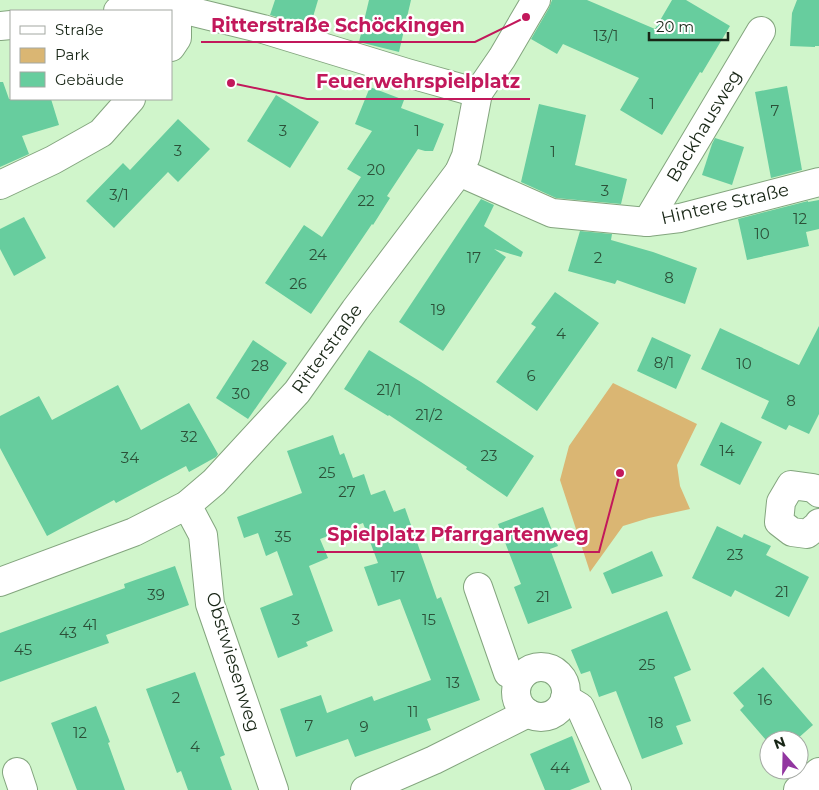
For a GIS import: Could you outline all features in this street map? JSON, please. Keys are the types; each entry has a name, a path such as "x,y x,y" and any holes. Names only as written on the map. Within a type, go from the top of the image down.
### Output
{"street":[{"name":"Ritterstraße","path":"0,582 134,532 187,505 214,482 297,392 459,172 466,156 478,93 502,58 536,0"},
{"path":"172,46 177,38 177,8"},
{"path":"138,10 177,8 263,29 478,93"},
{"name":"Backhausweg","path":"647,222 762,31"},
{"path":"0,185 53,160 101,133 130,100"},
{"name":"Hintere Straße","path":"459,172 552,213 647,222 680,218 819,182"},
{"path":"819,493 813,488 791,485 780,502 778,522 792,532 808,534 819,522"},
{"name":"Obstwiesenweg","path":"187,505 203,534 210,604 274,790"},
{"path":"478,587 508,673 520,678"},
{"path":"547,667 554,670 564,682 566,690 562,705 551,715 536,716 528,713 522,708 516,693 520,678 532,668 547,667"},
{"path":"565,698 580,707 617,790"},
{"path":"365,790 434,760 528,713"},
{"path":"798,790 819,772"}],"green space":[{"path":"613,383 697,424 677,465 680,486 690,509 623,526 590,572 560,480 569,446"}],"building":[{"path":"275,0 318,0 310,27 270,15"},
{"path":"369,0 411,0 399,52 359,42"},
{"path":"552,0 587,0 655,29 672,0 686,0 730,26 662,135 620,110 639,78 563,44 557,54 531,39"},
{"path":"797,0 819,0 819,46 790,46 792,13"},
{"path":"0,82 3,82 10,100 51,100 59,125 22,136 29,154 0,167"},
{"path":"787,86 802,170 771,178 755,92"},
{"path":"370,87 404,100 401,108 444,124 433,151 418,149 387,196 390,198 373,225 311,314 265,283 304,225 322,237 361,177 347,169 372,131 355,124"},
{"path":"276,95 319,122 290,168 247,141"},
{"path":"539,104 586,115 575,165 627,179 621,204 556,198 521,182"},
{"path":"178,119 210,149 178,182 168,172 114,228 86,201 123,163 130,170"},
{"path":"715,138 744,147 732,185 702,175"},
{"path":"481,199 494,205 484,226 523,252 521,257 494,249 506,257 443,351 399,322"},
{"path":"819,200 819,229 806,232 809,246 747,260 738,219 808,201"},
{"path":"24,217 46,258 14,276 0,249 0,229"},
{"path":"580,231 612,234 611,240 653,252 697,268 685,304 617,280 615,284 568,271"},
{"path":"555,292 599,323 537,411 496,382 536,327 531,324"},
{"path":"819,326 819,414 809,434 789,425 786,430 761,418 769,401 701,369 720,328 799,365"},
{"path":"652,337 691,355 676,389 637,371"},
{"path":"253,340 287,363 248,419 216,398"},
{"path":"369,350 534,456 507,497 466,469 467,467 389,415 344,389"},
{"path":"118,385 141,430 189,403 218,454 189,472 186,466 116,503 114,500 47,536 0,448 0,416 39,396 52,420"},
{"path":"721,422 762,442 740,485 700,465"},
{"path":"333,435 340,455 344,453 353,478 364,474 371,495 385,490 394,512 405,508 437,599 441,597 480,700 427,719 431,730 355,757 348,739 296,757 280,709 321,695 327,713 372,696 374,701 431,680 400,599 378,606 364,567 378,563 363,523 320,539 328,558 309,566 333,631 306,642 308,646 278,658 260,608 293,595 277,551 266,556 258,533 244,538 237,517 302,493 287,451"},
{"path":"543,507 558,546 550,549 572,608 528,624 514,587 521,584 498,524"},
{"path":"717,526 742,538 744,534 771,546 766,555 809,577 789,617 735,590 731,597 692,578"},
{"path":"652,551 663,576 612,594 603,573"},
{"path":"175,566 189,605 106,635 109,643 0,682 0,633 125,588 124,584"},
{"path":"667,611 691,670 674,677 691,721 676,726 683,744 642,759 616,691 599,697 590,671 581,674 571,650"},
{"path":"763,667 813,725 807,730 759,730 759,732 740,710 744,706 733,693"},
{"path":"195,672 225,755 220,757 232,790 188,790 181,771 177,773 146,689"},
{"path":"96,706 125,790 77,790 51,723"},
{"path":"572,736 590,782 570,790 545,790 530,754"}],"place":[{"name":"Ritterstraße Schöckingen","path":"526,17"},
{"name":"Feuerwehrspielplatz","path":"231,83"},
{"name":"Spielplatz Pfarrgartenweg","path":"620,473"}]}
